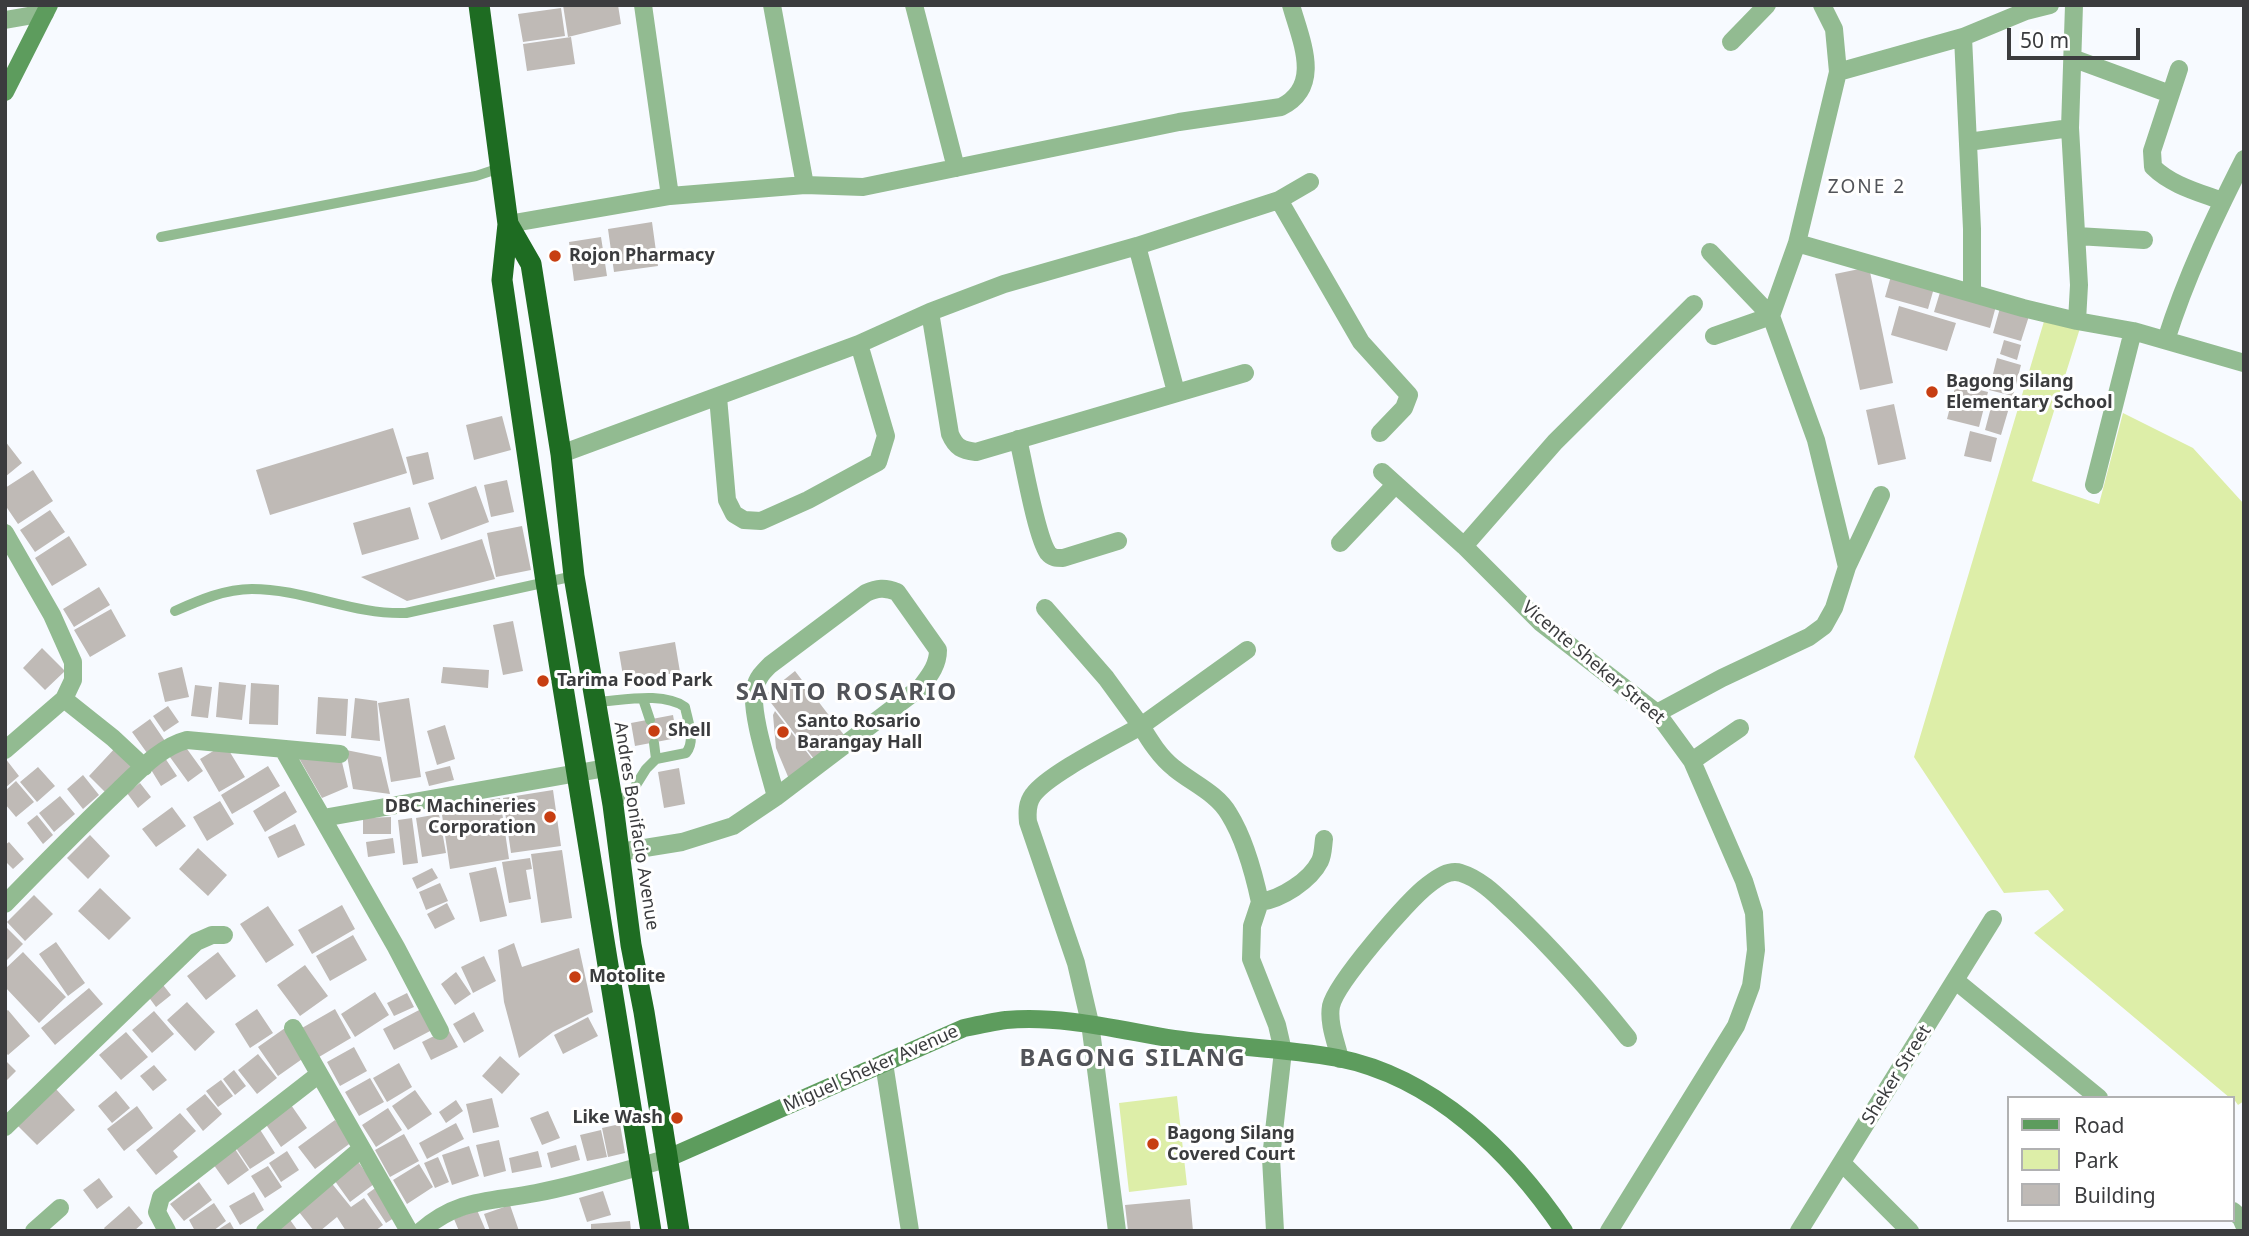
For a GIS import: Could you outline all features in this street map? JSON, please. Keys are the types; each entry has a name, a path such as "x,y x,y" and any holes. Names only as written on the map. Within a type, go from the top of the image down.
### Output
{"highway":[{"name":"Andres Bonifacio Avenue","path":"479,5 508,224 502,281 546,582 651,1231"},
{"name":"Andres Bonifacio Avenue","path":"508,224 531,264 561,454 574,576 593,702 613,805 631,945 678,1231"}],"street":[{"path":"643,5 670,196"},
{"path":"772,5 804,185"},
{"path":"914,5 956,168"},
{"path":"508,224 670,196 804,185 863,187 1179,122 1281,107 1294,101 1303,87 1307,68 1291,5"},
{"path":"1731,42 1767,5"},
{"path":"1771,316 1797,243 1838,72 1834,29 1822,5"},
{"path":"1838,72 1964,37 2026,8 2050,5"},
{"path":"2074,5 2070,128 2079,285 2077,321"},
{"path":"5,20 47,9"},
{"path":"5,92 11,69 47,9"},
{"path":"1964,37 1972,293"},
{"path":"2072,58 2170,94"},
{"path":"2179,69 2152,151 2153,167 2162,176 2222,201"},
{"path":"1968,142 2070,128"},
{"path":"2166,340 2179,301 2222,201 2244,159"},
{"path":"561,454 859,344 930,312 1004,284 1137,246 1279,200 1310,182"},
{"path":"1279,200 1361,342 1409,395 1404,408 1380,433"},
{"path":"2077,236 2144,240"},
{"path":"1797,243 1972,293 2077,321 2133,331 2244,363"},
{"path":"1137,246 1176,392"},
{"path":"1710,253 1771,316 1816,439 1847,567"},
{"path":"1464,547 1555,442 1695,304"},
{"path":"930,312 950,434 955,445 963,450 976,452 1245,373"},
{"path":"1714,336 1771,316"},
{"path":"2094,485 2133,331"},
{"path":"718,397 727,500 734,514 744,520 761,521 808,500 878,462 886,436 859,344"},
{"path":"1018,439 1040,534 1049,555 1063,558 1118,541"},
{"name":"Vicente Sheker Street","path":"1340,543 1389,478 1541,623 1657,713 1692,761 1744,881 1754,913 1756,950 1751,986 1736,1026 1609,1231"},
{"path":"1657,713 1722,678 1809,637 1824,626 1834,608 1847,567 1881,495"},
{"path":"5,533 52,615 73,662 73,680 64,699 5,750"},
{"path":"620,852 682,842 733,826 776,797 921,687 933,671 938,650 897,592 889,588 877,588 866,593 760,674 754,688 754,705 776,797"},
{"path":"1045,608 1106,678 1156,750 1173,768 1220,802 1230,814 1255,879 1260,902 1252,926 1251,959 1277,1025 1283,1051 1271,1158 1275,1231"},
{"path":"1117,1231 1090,1023 1076,963 1028,822 1027,808 1031,796 1046,782 1140,726 1247,650"},
{"path":"64,699 144,767"},
{"path":"1692,761 1740,728"},
{"path":"5,904 95,813 173,743 187,740 340,754"},
{"path":"283,749 396,947 440,1031"},
{"path":"323,818 606,768"},
{"path":"1260,902 1273,900 1309,876 1319,862 1324,839"},
{"path":"1340,1059 1331,1021 1331,1006 1341,985 1426,886 1445,873 1458,872 1473,878 1493,893 1554,950 1628,1038"},
{"name":"Sheker Street","path":"1799,1231 1993,919"},
{"path":"5,1127 196,942 212,935 224,935"},
{"path":"1956,981 2097,1096"},
{"name":"Miguel Sheker Avenue","path":"666,1159 964,1028 1007,1020 1090,1023 1175,1039 1340,1059 1408,1082 1461,1115 1513,1167 1547,1206 1564,1231"},
{"path":"293,1028 409,1231"},
{"path":"884,1063 910,1231"},
{"path":"167,1231 157,1213 161,1197 318,1075"},
{"path":"265,1231 361,1149"},
{"path":"421,1231 437,1217 464,1205 537,1193 666,1159"},
{"path":"1842,1163 1910,1231"},
{"path":"34,1231 60,1208"}],"lane":[{"path":"161,237 463,179 500,168"},
{"path":"175,611 223,592 252,589 283,592 375,612 406,613 574,576"},
{"path":"643,699 650,720"},
{"path":"593,702 668,699 685,707 691,747 686,753 656,759 646,769 631,793 613,805"},
{"path":"654,743 656,759"}],"green space":[{"path":"2045,318 2081,325 2032,481 2099,504 2123,413 2193,448 2244,504 2244,1101 2238,1105 2235,1096 2228,1096 2034,933 2064,910 2048,890 2004,893 1914,757"},
{"name":"Bagong Silang Covered Court","path":"1177,1096 1187,1185 1129,1192 1119,1103"}],"building":[{"path":"563,5 618,5 621,24 568,37"},
{"path":"561,8 565,36 523,42 518,14"},
{"path":"571,37 575,64 527,71 523,44"},
{"path":"652,222 658,266 614,272 608,229"},
{"path":"601,237 607,276 574,281 569,242"},
{"path":"1869,267 1893,383 1860,390 1835,274"},
{"path":"1891,276 1934,288 1928,309 1885,297"},
{"path":"1941,289 1996,306 1990,328 1934,312"},
{"path":"1899,306 1956,323 1947,351 1891,335"},
{"path":"2000,308 2029,316 2021,341 1993,333"},
{"path":"2004,340 2021,345 2017,360 2000,354"},
{"path":"1997,358 2021,365 2013,396 1989,390"},
{"path":"1956,384 1988,392 1979,427 1947,419"},
{"path":"1994,396 2011,401 2001,435 1985,430"},
{"path":"1894,404 1906,459 1878,465 1866,410"},
{"path":"502,416 511,450 474,460 466,425"},
{"path":"393,428 407,473 270,515 256,470"},
{"path":"1970,431 1997,438 1991,462 1964,456"},
{"path":"5,441 22,463 5,477"},
{"path":"428,452 434,479 413,485 406,457"},
{"path":"33,470 53,501 18,524 5,505 5,488"},
{"path":"507,480 514,512 491,517 484,485"},
{"path":"476,486 489,522 441,540 428,503"},
{"path":"410,507 419,539 362,555 353,523"},
{"path":"50,510 65,532 35,552 20,530"},
{"path":"522,526 531,570 496,577 487,533"},
{"path":"69,536 87,565 52,586 35,558"},
{"path":"482,539 495,579 407,601 361,577"},
{"path":"99,587 110,605 74,627 63,609"},
{"path":"111,609 126,636 90,657 74,630"},
{"path":"513,621 523,671 503,675 493,625"},
{"path":"675,642 680,672 624,682 619,652"},
{"path":"42,648 65,671 45,690 23,668"},
{"path":"182,667 189,697 165,702 158,673"},
{"path":"443,667 489,670 488,688 441,683"},
{"path":"795,671 844,735 814,759 765,695"},
{"path":"219,682 246,685 242,720 216,717"},
{"path":"251,683 279,685 278,725 249,724"},
{"path":"195,685 212,687 208,718 191,716"},
{"path":"318,697 348,699 346,736 316,734"},
{"path":"355,698 377,701 380,741 351,738"},
{"path":"409,698 421,777 391,782 378,703"},
{"path":"168,706 179,722 164,732 153,716"},
{"name":"Santo Rosario Barangay Hall","path":"775,711 813,760 789,779 776,748 773,715"},
{"name":"Shell","path":"673,715 677,738 635,746 631,723"},
{"path":"150,719 165,741 147,753 132,732"},
{"path":"445,725 455,759 437,765 427,731"},
{"path":"182,742 203,771 188,782 167,753"},
{"path":"225,744 245,777 219,792 200,759"},
{"path":"117,746 134,763 106,793 89,776"},
{"path":"346,750 381,757 390,794 353,789"},
{"path":"296,753 341,758 348,787 322,798"},
{"path":"5,758 19,776 5,788"},
{"path":"165,758 177,776 161,786 150,768"},
{"path":"268,766 280,786 232,814 221,795"},
{"path":"450,766 454,780 429,786 425,772"},
{"path":"38,767 55,786 37,802 20,782"},
{"path":"679,768 685,804 664,808 658,772"},
{"path":"83,775 99,795 83,809 67,789"},
{"path":"16,781 34,802 16,817 5,804 5,791"},
{"path":"140,783 151,797 138,808 127,793"},
{"path":"553,790 561,846 511,853 503,798"},
{"path":"285,791 297,812 265,832 253,811"},
{"path":"60,796 75,814 54,832 39,813"},
{"path":"500,798 509,859 450,869 441,808"},
{"path":"220,801 234,824 207,841 193,817"},
{"path":"172,807 186,826 156,847 142,829"},
{"path":"439,814 446,853 422,857 416,818"},
{"path":"37,815 53,835 43,844 27,823"},
{"path":"391,817 391,834 363,834 363,818"},
{"path":"412,818 418,863 403,865 398,820"},
{"path":"295,824 305,845 278,858 268,837"},
{"path":"90,835 110,856 88,879 67,858"},
{"path":"393,838 395,853 368,857 366,842"},
{"path":"9,842 24,859 13,869 5,861 5,845"},
{"path":"198,848 227,875 208,896 179,869"},
{"path":"562,850 572,918 541,923 531,854"},
{"path":"530,858 532,869 526,870 531,899 509,903 502,862"},
{"path":"496,867 507,916 480,922 469,873"},
{"path":"432,868 438,878 417,889 412,878"},
{"path":"440,883 448,901 426,910 419,892"},
{"path":"100,888 131,918 109,940 78,911"},
{"path":"34,895 53,914 25,941 7,922"},
{"path":"447,903 455,919 435,929 427,914"},
{"path":"342,905 355,929 312,954 298,930"},
{"path":"268,906 294,945 266,963 240,924"},
{"path":"5,926 23,944 7,960 5,958"},
{"path":"353,935 367,960 330,981 316,956"},
{"path":"56,942 85,983 68,996 39,954"},
{"path":"514,943 522,967 579,948 593,1012 553,1032 519,1058 504,1002 498,950"},
{"path":"23,952 66,997 39,1023 5,987 5,969"},
{"path":"218,952 236,976 206,1000 187,976"},
{"path":"484,956 496,981 473,993 461,967"},
{"path":"305,965 328,996 300,1016 277,985"},
{"path":"456,972 471,994 455,1005 441,984"},
{"path":"160,981 171,995 156,1007 145,992"},
{"path":"89,988 103,1004 55,1045 41,1028"},
{"path":"375,992 389,1015 355,1037 341,1014"},
{"path":"407,993 414,1007 394,1016 387,1003"},
{"path":"187,1002 215,1032 195,1051 167,1020"},
{"path":"257,1009 273,1033 250,1048 235,1024"},
{"path":"335,1009 351,1038 319,1057 302,1028"},
{"path":"421,1009 432,1030 394,1050 383,1029"},
{"path":"8,1010 30,1036 8,1055 5,1052 5,1012"},
{"path":"154,1011 174,1034 152,1053 132,1030"},
{"path":"474,1012 484,1031 464,1043 453,1024"},
{"path":"588,1017 598,1036 563,1054 554,1035"},
{"path":"285,1028 305,1057 278,1076 258,1047"},
{"path":"448,1029 458,1047 431,1060 422,1042"},
{"path":"126,1032 148,1057 121,1080 99,1055"},
{"path":"354,1047 367,1071 340,1086 327,1062"},
{"path":"258,1054 277,1078 257,1094 238,1070"},
{"path":"500,1056 520,1074 502,1094 482,1076"},
{"path":"5,1060 16,1071 5,1082"},
{"path":"399,1063 412,1087 387,1102 373,1078"},
{"path":"154,1065 167,1080 153,1091 140,1076"},
{"path":"234,1070 246,1086 235,1095 223,1079"},
{"path":"370,1078 384,1102 359,1116 345,1092"},
{"path":"221,1080 233,1096 218,1107 206,1091"},
{"path":"56,1089 75,1110 37,1145 17,1125"},
{"path":"415,1090 432,1114 408,1130 392,1106"},
{"path":"116,1091 130,1108 112,1123 98,1106"},
{"path":"205,1094 222,1114 203,1131 186,1109"},
{"path":"492,1098 499,1127 473,1133 466,1104"},
{"path":"456,1100 463,1111 446,1123 439,1112"},
{"path":"289,1102 307,1128 281,1147 263,1120"},
{"path":"137,1106 153,1128 124,1151 107,1129"},
{"path":"388,1108 402,1130 376,1147 362,1125"},
{"path":"548,1111 560,1138 542,1145 530,1118"},
{"path":"180,1113 196,1131 173,1151 178,1157 156,1175 136,1150"},
{"path":"335,1120 352,1142 315,1169 298,1147"},
{"path":"456,1123 464,1139 427,1159 419,1143"},
{"path":"620,1124 625,1153 608,1157 602,1128"},
{"path":"259,1128 275,1153 250,1169 234,1145"},
{"path":"601,1130 607,1157 587,1161 580,1135"},
{"path":"404,1134 419,1161 390,1177 375,1150"},
{"path":"499,1140 506,1171 484,1177 476,1145"},
{"path":"576,1145 580,1160 551,1168 547,1153"},
{"path":"233,1146 249,1170 228,1185 211,1161"},
{"path":"469,1146 479,1176 452,1185 442,1155"},
{"path":"287,1151 299,1170 281,1182 269,1163"},
{"path":"538,1151 542,1167 512,1173 509,1158"},
{"path":"438,1157 449,1182 435,1188 424,1163"},
{"path":"357,1160 374,1184 350,1202 332,1177"},
{"path":"419,1164 433,1187 407,1204 393,1180"},
{"path":"268,1166 282,1187 265,1198 251,1176"},
{"path":"99,1178 113,1197 97,1209 83,1190"},
{"path":"329,1180 351,1207 364,1198 383,1225 375,1231 346,1231 337,1217 320,1231 314,1231 295,1207"},
{"path":"199,1182 212,1200 184,1221 170,1204"},
{"path":"378,1186 397,1216 386,1223 367,1194"},
{"path":"603,1191 611,1215 587,1222 579,1198"},
{"path":"254,1192 264,1210 240,1225 229,1206"},
{"path":"1190,1199 1193,1231 1128,1231 1125,1205"},
{"path":"214,1203 226,1221 213,1231 195,1231 189,1220"},
{"path":"510,1205 519,1231 490,1231 484,1214"},
{"path":"129,1206 143,1223 134,1231 106,1231 104,1228"},
{"path":"477,1210 486,1231 459,1231 454,1219"},
{"path":"288,1217 298,1231 271,1231"},
{"path":"630,1221 631,1231 591,1231 591,1224"},
{"path":"230,1222 235,1231 216,1231"}],"place":[{"name":"Rojon Pharmacy","path":"555,256"},
{"name":"Bagong Silang Elementary School","path":"1932,392"},
{"name":"Tarima Food Park","path":"543,681"},
{"name":"Shell","path":"654,731"},
{"name":"Santo Rosario Barangay Hall","path":"783,732"},
{"name":"DBC Machineries Corporation","path":"550,817"},
{"name":"Motolite","path":"575,977"},
{"name":"Like Wash","path":"677,1118"},
{"name":"Bagong Silang Covered Court","path":"1153,1144"}],"district":[{"name":"ZONE 2","path":"1867,188"},
{"name":"SANTO ROSARIO","path":"847,693"},
{"name":"BAGONG SILANG","path":"1133,1059"}]}
